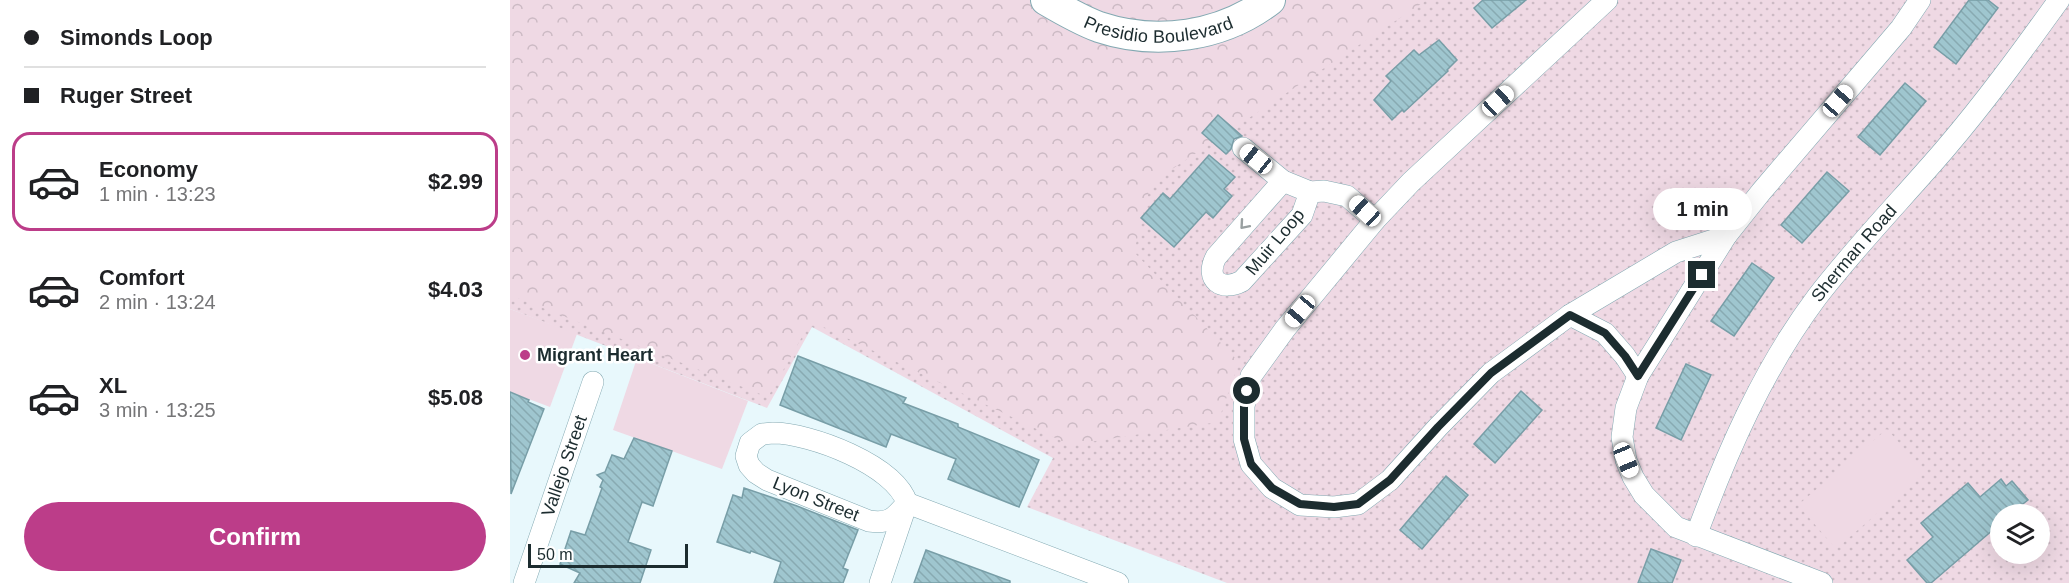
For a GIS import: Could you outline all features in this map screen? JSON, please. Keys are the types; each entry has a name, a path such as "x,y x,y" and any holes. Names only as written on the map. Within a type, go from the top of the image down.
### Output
{"street":[{"name":"Presidio Boulevard","path":"1046,0 1076,18 1099,27 1145,37 1193,34 1217,28 1241,18 1270,0"},
{"path":"1607,0 1411,182 1375,220 1285,329 1251,376 1244,406 1244,439 1251,464 1272,488 1300,504 1334,507 1358,504 1390,480 1491,373 1570,315 1676,252 1726,236"},
{"path":"1822,583 1676,527 1644,495 1633,477 1626,460 1623,437 1626,408 1638,376 1726,236 1900,28 1920,0"},
{"name":"Sherman Road","path":"1696,536 1723,464 1748,410 1816,298 1947,147 2059,0"},
{"name":"Muir Loop","path":"1243,148 1283,181 1310,192 1324,191 1347,196 1375,220"},
{"name":"Muir Loop","path":"1283,181 1216,257 1211,272 1213,278 1218,282 1230,285 1242,281 1302,216 1310,192"},
{"path":"1570,315 1605,333 1625,356 1638,376"},
{"name":"Vallejo Street","path":"524,583 593,382"},
{"name":"Lyon Street","path":"786,433 802,436 865,462 898,486 907,503 896,516 888,521 868,521 766,480 749,465 747,450 754,438 762,434 786,433"},
{"path":"880,583 907,503 1118,583"}],"green space":[{"path":"510,0 2069,0 2069,583 1227,583 1027,507 1053,458 812,327 767,408 510,309"},
{"path":"510,0 1427,0 1151,183 1134,252 1239,362 1218,422 1070,445 811,321 768,397 510,295"},
{"path":"510,309 577,334 550,407 510,392"},
{"path":"637,358 748,401 722,469 613,430"},
{"path":"1887,429 1925,472 1836,549 1798,505"}],"building":[{"path":"1483,0 1526,0 1492,28 1474,8"},
{"path":"1969,0 1988,0 1998,8 1956,64 1934,47"},
{"path":"1439,40 1457,60 1404,112 1402,110 1392,120 1374,100 1391,81 1386,76 1414,50 1419,55"},
{"path":"1905,83 1926,101 1880,155 1858,137"},
{"path":"1218,115 1242,136 1234,139 1231,149 1226,154 1202,133"},
{"path":"1209,155 1235,177 1224,189 1232,196 1213,218 1206,212 1174,247 1141,218 1163,193 1170,199"},
{"path":"1827,172 1849,191 1802,243 1781,225"},
{"path":"1752,263 1774,278 1734,336 1711,321"},
{"path":"798,356 906,398 903,403 958,424 958,427 1039,460 1019,507 948,479 956,459 891,434 886,447 780,405"},
{"path":"1686,364 1711,375 1681,440 1656,428"},
{"path":"1521,391 1542,410 1495,463 1474,444"},
{"path":"510,392 544,409 511,494"},
{"path":"634,438 672,451 653,506 642,502 628,542 651,550 640,583 574,583 580,573 560,564 571,531 585,535 602,488 600,487 603,480 597,475 605,472 612,455 624,459"},
{"path":"1446,476 1468,495 1422,549 1400,530"},
{"path":"2001,479 2006,486 2012,481 2028,500 2023,504 1990,504 1990,532 1931,583 1927,583 1907,560 1933,537 1921,523 1968,483 1980,497"},
{"path":"744,488 858,530 843,568 848,570 843,583 774,583 781,562 717,542 733,495 742,498"},
{"path":"1651,549 1681,560 1672,583 1638,583"},
{"path":"926,550 1010,581 1010,583 914,583"}],"place":[{"name":"Migrant Heart","path":"525,355"}],"route":[{"path":"1247,391 1244,406 1244,439 1251,464 1272,488 1300,504 1334,507 1358,504 1390,480 1491,373 1570,315 1605,333 1625,356 1638,376 1702,275"}]}
